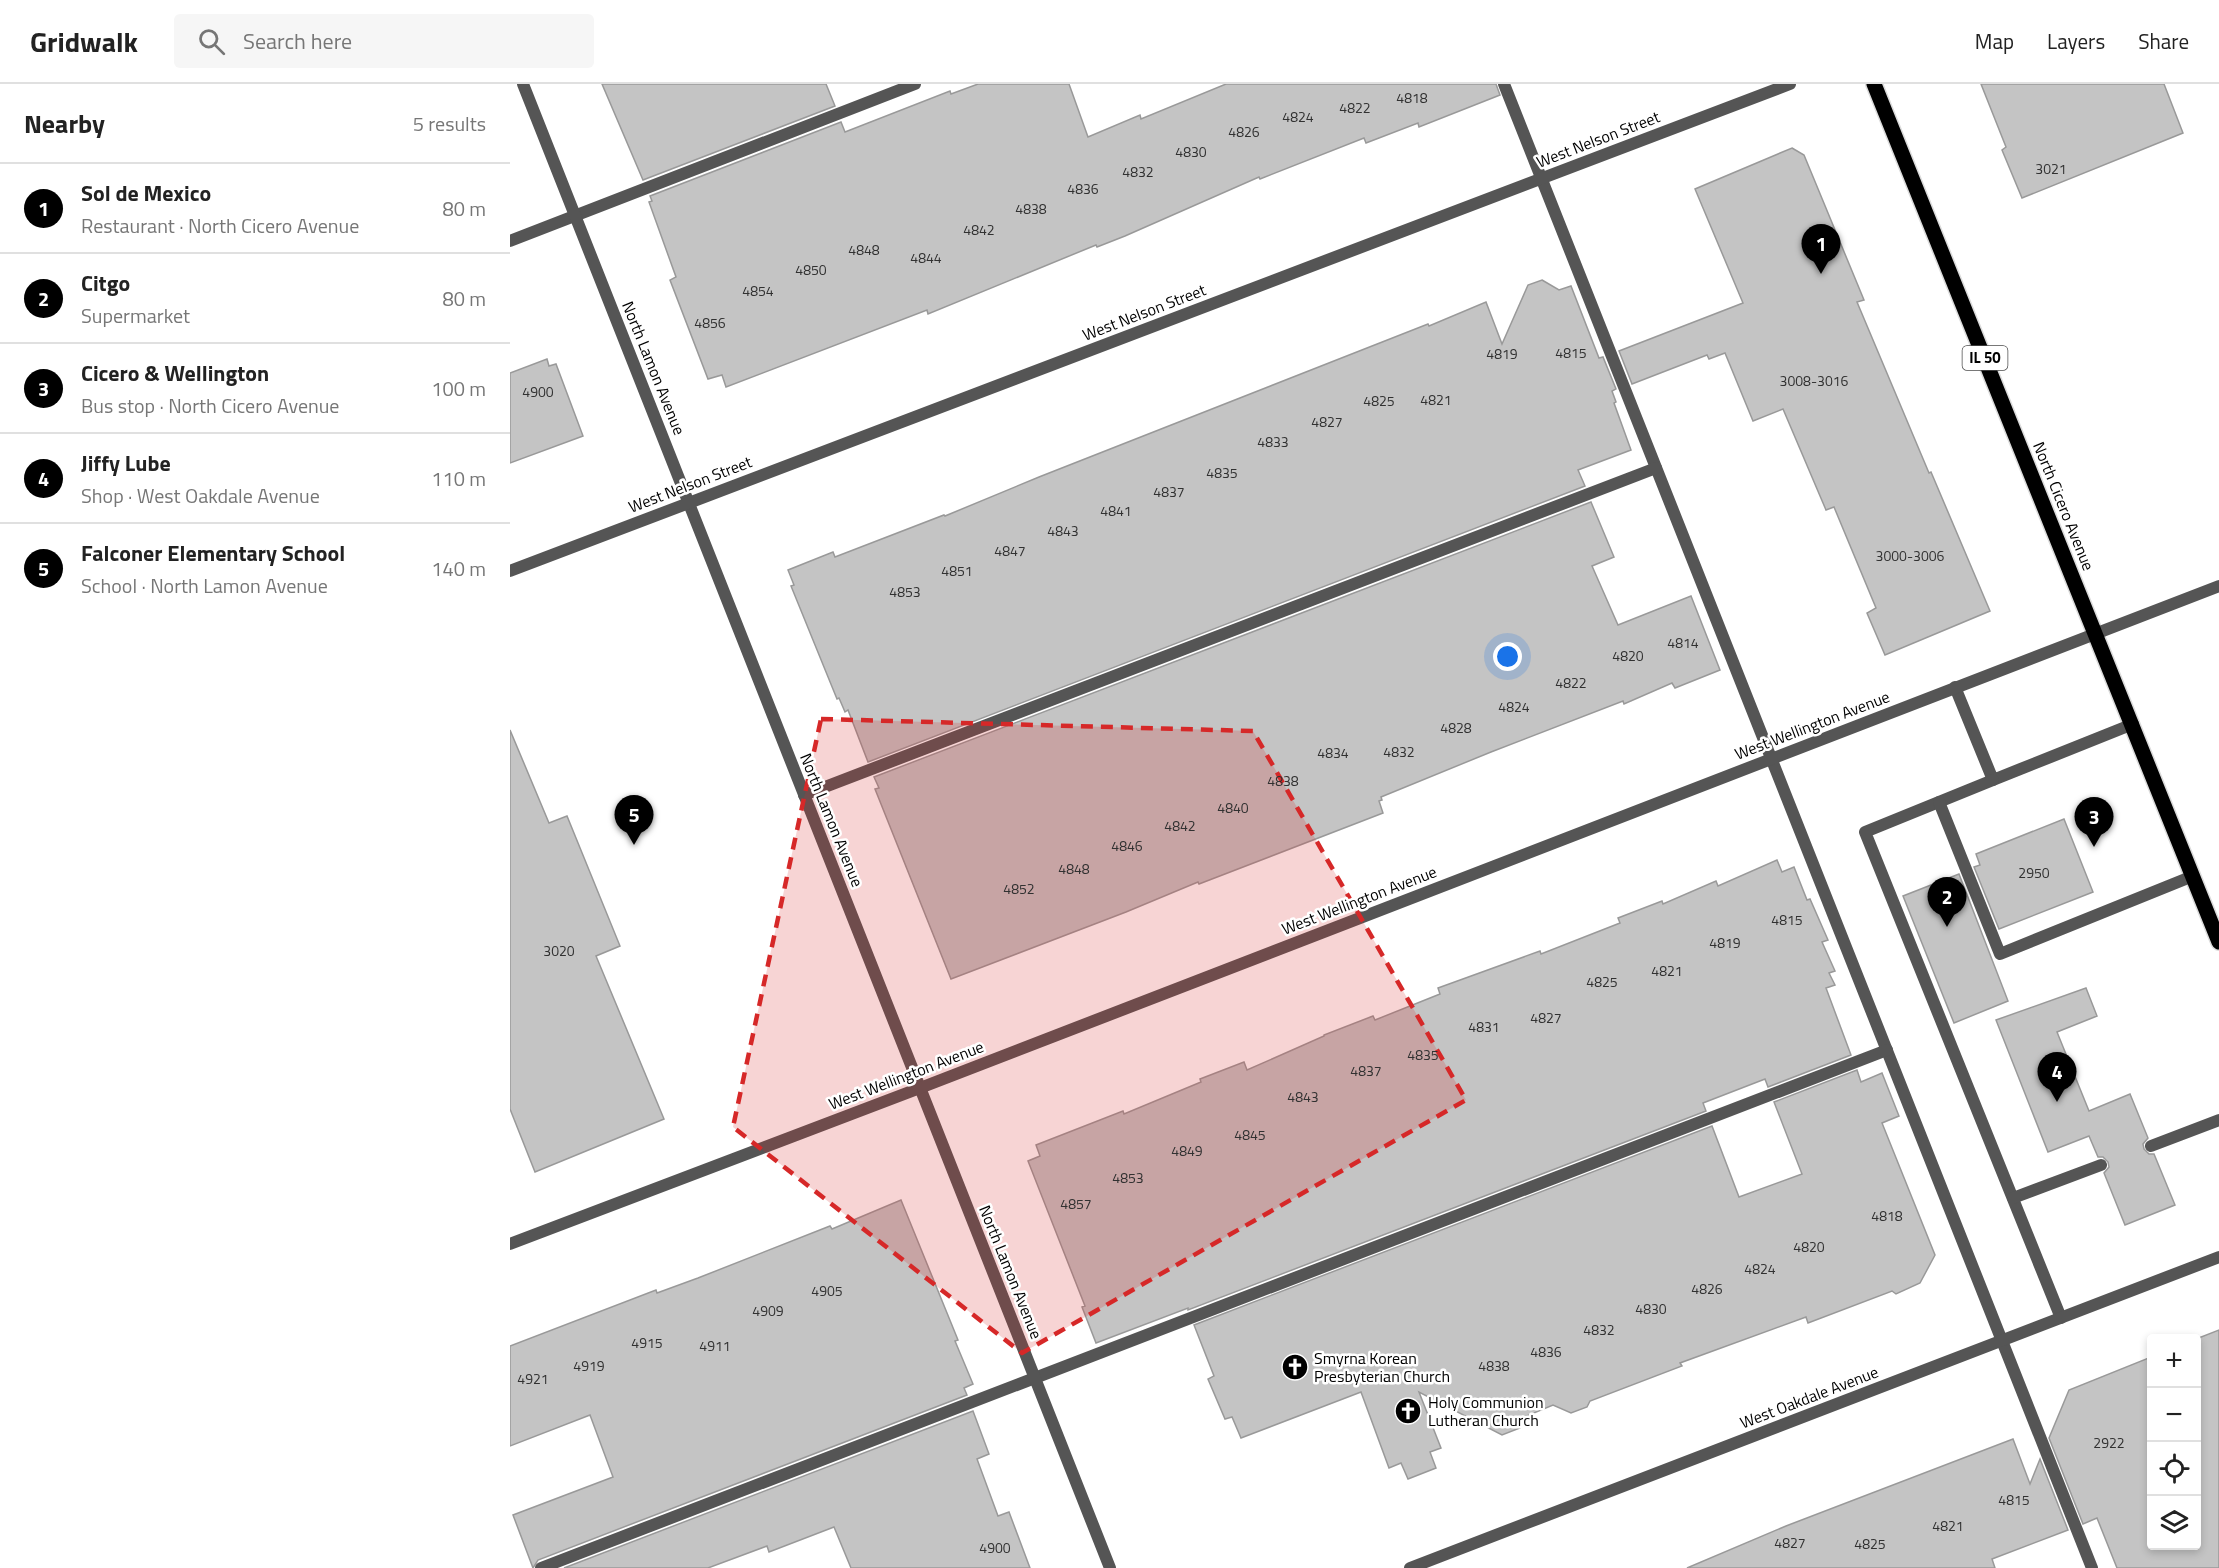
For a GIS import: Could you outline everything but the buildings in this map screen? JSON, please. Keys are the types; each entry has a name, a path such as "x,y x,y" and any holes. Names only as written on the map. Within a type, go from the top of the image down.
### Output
{"main road":[{"name":"North Cicero Avenue","path":"1874,84 2219,942"}],"street":[{"name":"North Lamon Avenue","path":"524,84 1110,1568"},
{"path":"510,241 915,84"},
{"path":"1504,84 2092,1568"},
{"name":"West Nelson Street","path":"510,571 1790,84"},
{"path":"804,795 1656,468"},
{"name":"West Wellington Avenue","path":"510,1244 2219,586"},
{"path":"1955,687 1993,780"},
{"path":"2061,1318 1865,832 2133,724"},
{"path":"1939,802 2000,954 2193,876"},
{"path":"541,1568 1887,1050"},
{"path":"2151,1146 2219,1120"},
{"path":"2013,1198 2101,1165"},
{"name":"West Oakdale Avenue","path":"1410,1568 2219,1257"}],"highlighted area":[{"path":"821,719 1253,731 1466,1100 1022,1353 733,1127"}],"place":[{"name":"Sol de Mexico","path":"1821,274"},
{"name":"Falconer Elementary School","path":"634,845"},
{"name":"Cicero & Wellington","path":"2094,847"},
{"name":"Citgo","path":"1947,927"},
{"name":"Jiffy Lube","path":"2057,1102"},
{"name":"Smyrna Korean Presbyterian Church","path":"1295,1367"},
{"name":"Holy Communion Lutheran Church","path":"1408,1411"}]}
